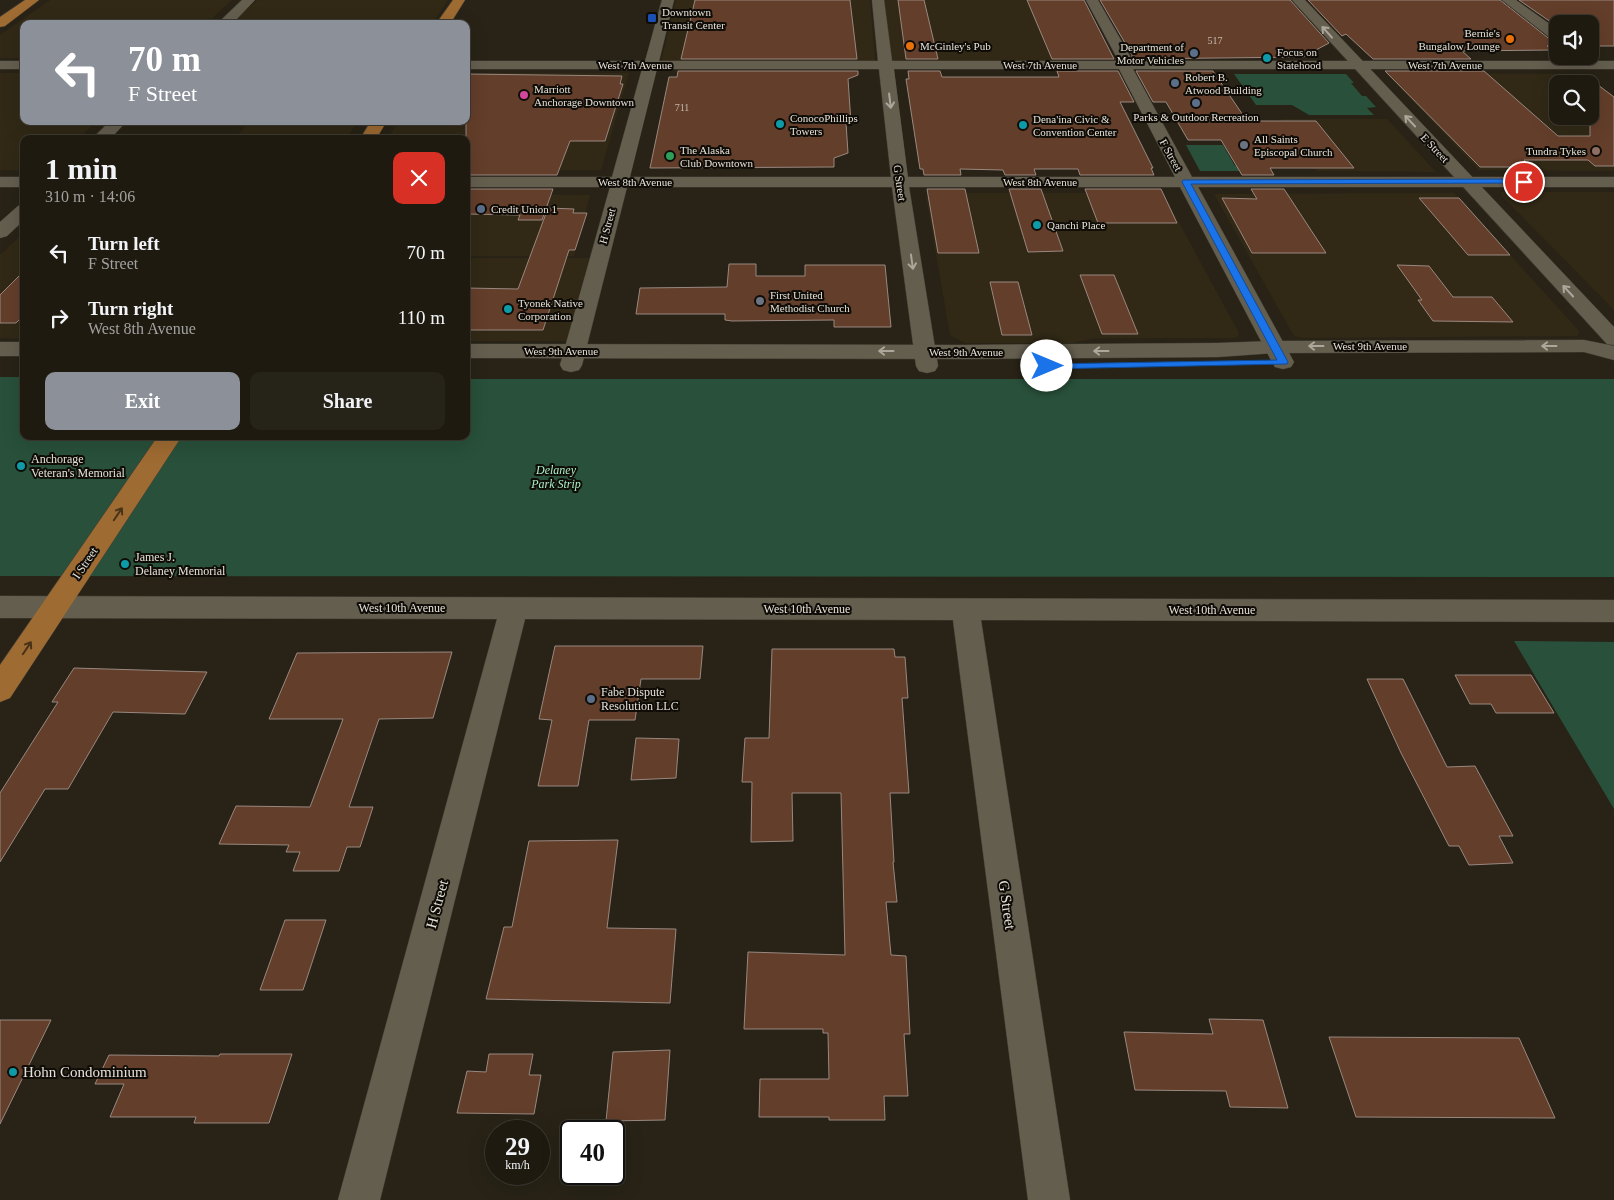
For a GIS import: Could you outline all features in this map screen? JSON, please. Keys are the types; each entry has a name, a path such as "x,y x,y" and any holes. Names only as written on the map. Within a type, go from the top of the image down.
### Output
{"main road":[{"path":"0,23 33,0"},
{"path":"446,20 459,0"},
{"name":"I Street","path":"0,689 167,440"}],"street":[{"path":"228,20 249,0"},
{"name":"H Street","path":"573,358 668,0"},
{"name":"G Street","path":"878,0 900,183 926,359"},
{"name":"F Street","path":"1092,0 1123,56 1124,64 1186,182 1279,354"},
{"name":"E Street","path":"1298,0 1614,339"},
{"path":"1508,0 1549,30"},
{"name":"West 7th Avenue","path":"470,65 1357,65 1549,62"},
{"name":"West 7th Avenue","path":"1599,63 1614,65"},
{"path":"0,65 20,65"},
{"path":"1595,65 1614,79"},
{"path":"104,135 115,125"},
{"path":"0,182 20,182"},
{"name":"West 8th Avenue","path":"470,182 1614,182"},
{"path":"0,232 20,214"},
{"name":"West 9th Avenue","path":"470,351 573,358 926,359 1082,366 1279,354 1584,346 1614,353"},
{"path":"0,349 20,349"},
{"name":"West 9th Avenue","path":"1279,354 1431,362 1614,358"},
{"name":"West 9th Avenue","path":"470,365 573,358"},
{"path":"0,365 20,365"},
{"name":"West 10th Avenue","path":"0,607 1614,611"},
{"name":"H Street","path":"359,1200 514,609"},
{"name":"G Street","path":"965,609 1049,1200"}],"shaded area":[{"path":"50,0 232,0 210,20 21,20"},
{"path":"257,0 448,0 435,20 235,20"},
{"path":"676,0 870,0 875,61 661,62"},
{"path":"884,0 1075,0 1098,58 1046,60 1046,62 891,62"},
{"path":"20,21 20,58 0,58 0,35"},
{"path":"0,73 20,73 20,125 93,125 82,135 20,135 20,170 0,170"},
{"path":"470,73 629,73 601,170 470,170 470,135 390,135 396,125 470,125"},
{"path":"1386,73 1585,74 1586,75 1549,75 1549,125 1599,125 1599,85 1614,96 1614,171 1479,170"},
{"path":"1281,119 1387,119 1436,172 1317,171"},
{"path":"247,125 355,125 349,135 238,135"},
{"path":"1501,192 1614,192 1614,310 1501,195"},
{"path":"929,193 1163,193 1239,333 1238,337 1096,338 1072,343 965,343 950,335 926,197"},
{"path":"1454,193 1580,332 1577,336 1303,338 1294,336 1214,194"},
{"path":"470,194 590,195 574,256 470,256"},
{"path":"20,236 20,339 0,338 0,255"},
{"path":"470,258 589,258 567,341 470,341"}],"green space":[{"path":"1234,74 1346,74 1362,96 1366,96 1376,107 1367,108 1374,115 1309,115 1292,105 1256,105"},
{"path":"1186,145 1223,145 1235,166 1246,166 1249,171 1200,171"},
{"name":"Delaney Park Strip","path":"0,377 20,377 20,440 470,440 470,379 1614,379 1614,577 0,576"},
{"path":"1514,641 1614,642 1614,809"}],"building":[{"path":"695,0 850,0 857,59 681,59"},
{"path":"898,0 924,0 938,59 906,59"},
{"path":"1027,0 1084,0 1114,59 1052,59"},
{"path":"1100,0 1290,0 1329,43 1303,57 1132,59 1132,55"},
{"path":"1308,0 1500,0 1549,39 1549,46 1547,46 1549,50 1462,51 1471,59 1373,59 1346,34 1342,36"},
{"path":"1519,0 1614,0 1614,46 1599,46 1599,15 1549,15 1549,21"},
{"name":"ConocoPhillips Towers","path":"678,71 858,71 858,75 848,79 851,123 846,123 848,153 834,158 834,167 650,168 669,77 677,77"},
{"name":"Dena'ina Civic & Convention Center","path":"908,71 940,71 942,77 1059,77 1057,71 1118,71 1134,102 1120,102 1153,168 1151,168 1154,175 1080,175 1078,169 1034,169 1036,175 1005,175 1003,170 960,169 961,175 924,175 923,169 920,169 906,79 909,79"},
{"path":"1136,71 1213,71 1247,121 1316,121 1354,168 1270,168 1274,175 1242,175 1221,140 1188,140 1166,102 1153,102"},
{"path":"1385,71 1484,71 1558,136 1590,136 1590,125 1599,125 1599,86 1614,97 1614,166 1595,166 1588,160 1524,160 1531,167 1480,167"},
{"path":"470,74 622,76 620,84 623,84 605,141 570,141 557,175 470,175 470,135 466,135 466,125 470,125"},
{"path":"470,189 553,189 542,220 518,220 520,215 470,214"},
{"path":"927,189 965,189 979,253 938,253"},
{"name":"Qanchi Place","path":"1009,189 1041,189 1063,251 1028,252"},
{"path":"1085,189 1161,189 1177,223 1098,223"},
{"path":"1251,189 1284,189 1326,253 1252,253 1222,198 1257,199"},
{"path":"1419,198 1459,198 1510,255 1468,255"},
{"path":"548,208 574,209 573,213 587,213 575,250 569,250 543,330 470,330 470,288 518,289"},
{"name":"First United Methodist Church","path":"729,264 756,264 756,276 805,276 805,265 885,265 891,327 834,327 834,320 732,321 725,320 725,314 636,314 640,288 727,287"},
{"path":"1397,265 1429,266 1453,297 1492,297 1513,322 1433,321 1418,300 1422,300"},
{"path":"20,275 20,319 16,323 0,323 0,295"},
{"path":"1080,275 1114,275 1138,334 1102,334"},
{"path":"990,282 1018,282 1032,335 1002,335"},
{"name":"Fabe Dispute Resolution LLC","path":"555,646 703,646 700,679 641,679 635,720 589,720 578,786 538,786 552,720 539,719"},
{"path":"772,649 894,649 895,657 905,657 908,698 902,698 909,793 890,793 897,902 886,902 891,955 906,956 910,1034 904,1034 908,1096 884,1096 885,1120 829,1120 829,1117 759,1117 760,1079 829,1079 828,1033 823,1033 823,1029 744,1029 748,952 845,955 841,793 792,793 793,841 751,842 752,782 742,782 745,738 769,738"},
{"path":"452,652 433,718 379,719 349,807 373,807 360,847 347,847 339,871 293,871 300,852 286,852 289,845 219,844 236,806 310,807 343,719 269,719 297,653"},
{"path":"74,668 207,672 185,714 113,712 68,789 45,789 0,862 0,793 58,702 52,702"},
{"path":"1455,675 1531,675 1554,713 1496,713 1491,704 1470,704"},
{"path":"1367,679 1403,679 1447,767 1475,766 1513,836 1499,836 1513,863 1469,865 1459,846 1449,846 1401,753"},
{"path":"636,738 679,739 676,778 631,780"},
{"path":"618,840 607,928 676,929 670,1003 486,999 504,927 512,927 529,841"},
{"path":"285,920 326,920 303,990 260,990"},
{"path":"1209,1019 1263,1020 1288,1108 1230,1107 1226,1091 1135,1090 1124,1032 1213,1034"},
{"name":"Hohn Condominium","path":"0,1020 51,1020 0,1124"},
{"path":"1329,1037 1519,1038 1555,1118 1356,1117"},
{"path":"670,1050 665,1120 606,1120 613,1052"},
{"path":"220,1054 292,1054 269,1123 194,1123 196,1117 110,1117 124,1084 95,1084 109,1055 219,1056"},
{"path":"489,1054 533,1054 529,1075 541,1075 534,1114 457,1113 467,1071 486,1072"}],"place":[{"name":"Downtown Transit Center","path":"652,18"},
{"name":"Bernie's Bungalow Lounge","path":"1510,39"},
{"name":"McGinley's Pub","path":"910,46"},
{"name":"Department of Motor Vehicles","path":"1194,53"},
{"name":"Focus on Statehood","path":"1267,58"},
{"name":"Robert B. Atwood Building","path":"1175,83"},
{"name":"Marriott Anchorage Downtown","path":"524,95"},
{"name":"Parks & Outdoor Recreation","path":"1196,103"},
{"name":"ConocoPhillips Towers","path":"780,124"},
{"name":"Dena'ina Civic & Convention Center","path":"1023,125"},
{"name":"All Saints Episcopal Church","path":"1244,145"},
{"name":"Tundra Tykes","path":"1596,151"},
{"name":"The Alaska Club Downtown","path":"670,156"},
{"name":"Credit Union 1","path":"481,209"},
{"name":"Qanchi Place","path":"1037,225"},
{"name":"First United Methodist Church","path":"760,301"},
{"name":"Tyonek Native Corporation","path":"508,309"},
{"name":"Anchorage Veteran's Memorial","path":"21,466"},
{"name":"James J. Delaney Memorial","path":"125,564"},
{"name":"Fabe Dispute Resolution LLC","path":"591,699"},
{"name":"Hohn Condominium","path":"13,1072"}],"route":[{"path":"1047,366 1283,362 1186,182 1524,182"}]}
